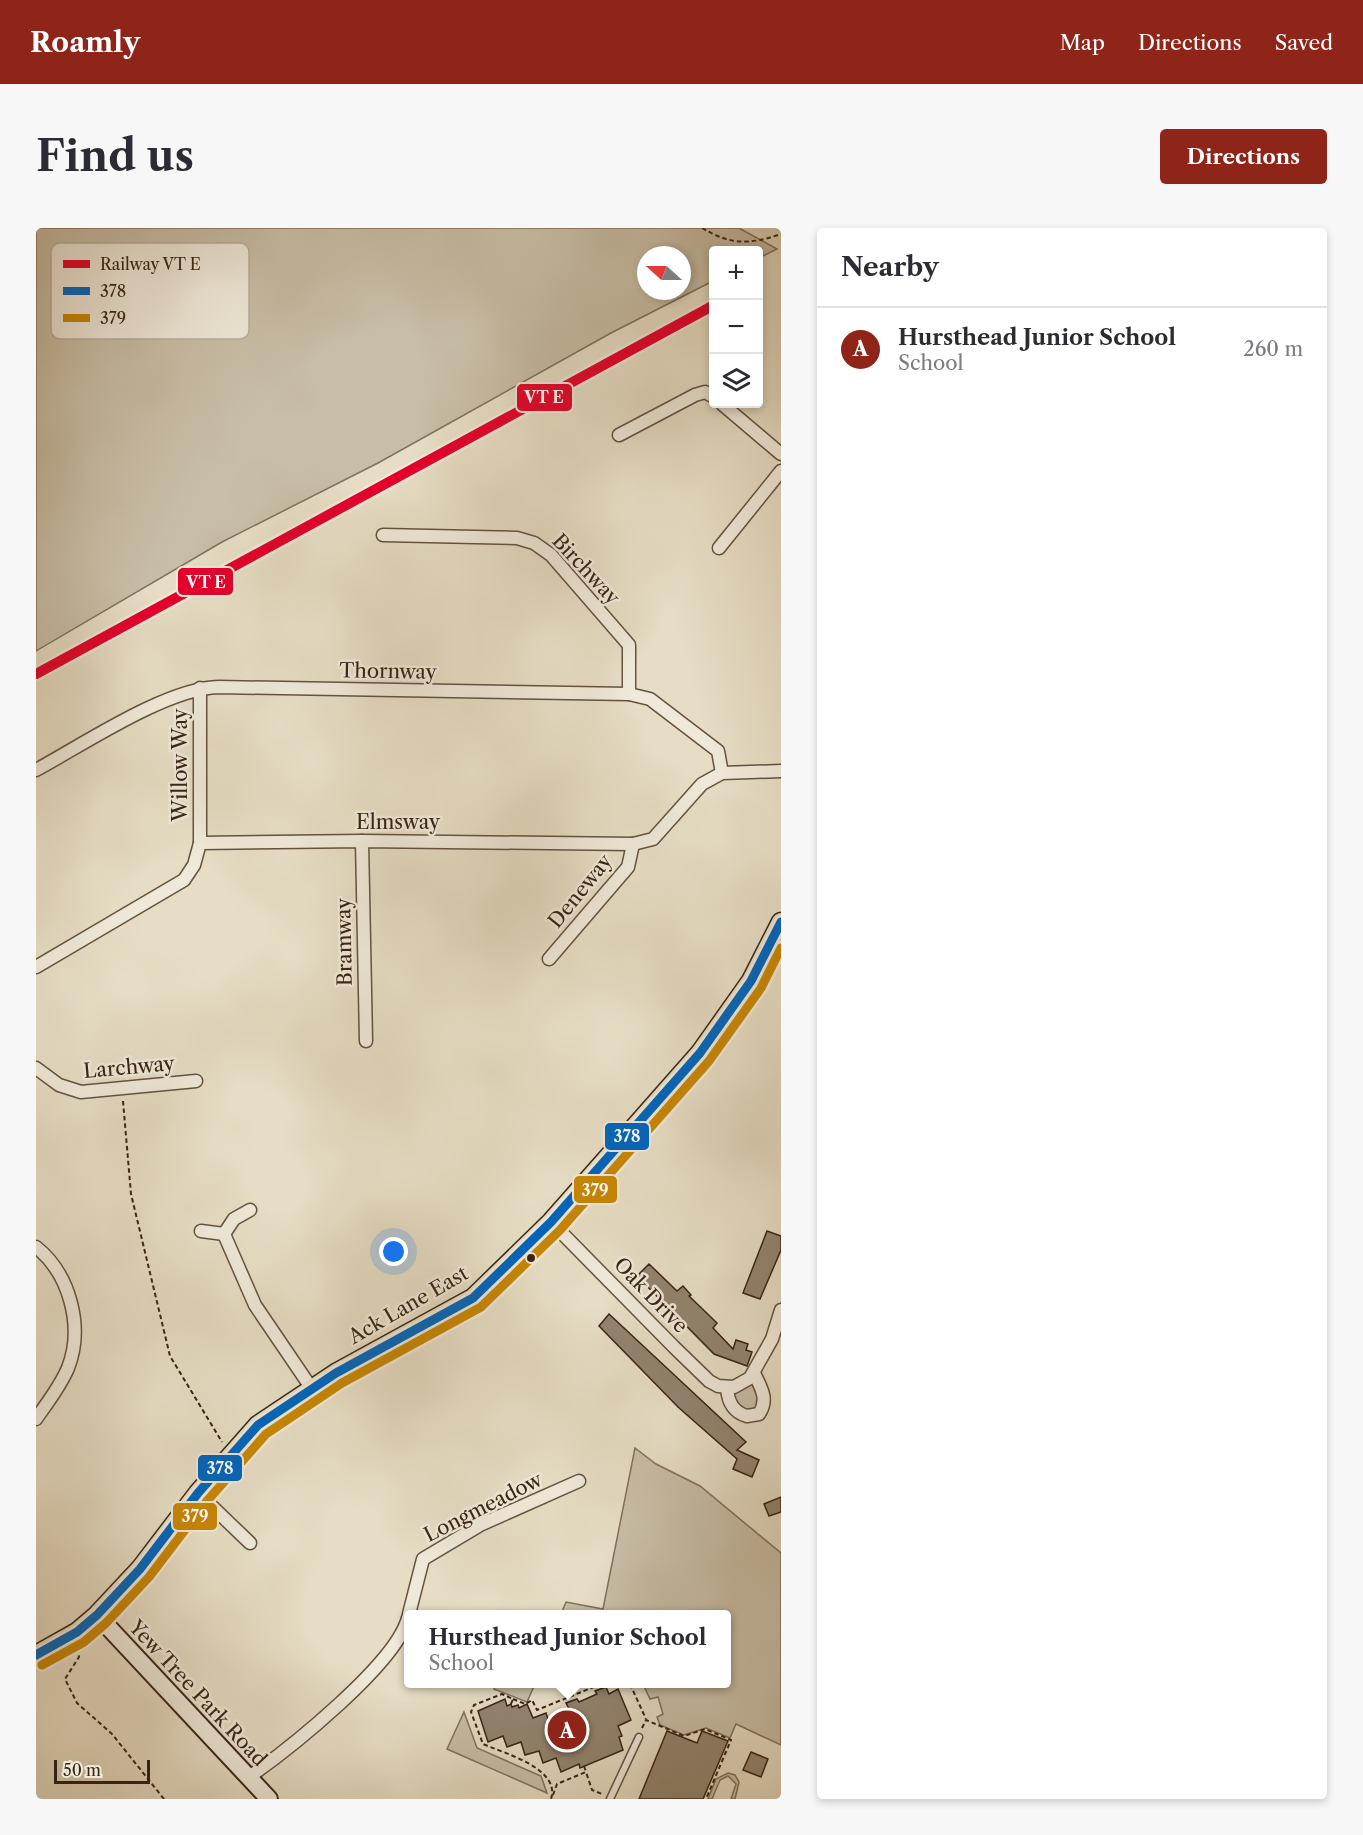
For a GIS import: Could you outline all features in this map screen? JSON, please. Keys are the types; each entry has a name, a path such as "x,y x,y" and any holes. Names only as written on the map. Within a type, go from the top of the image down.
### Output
{"main road":[{"name":"Ack Lane East","path":"36,1655 76,1632 97,1616 140,1569 198,1493 258,1425 336,1373 473,1298 551,1222 700,1053 751,981 781,922"}],"street":[{"path":"619,435 695,395 705,392 709,394"},
{"path":"727,408 781,454"},
{"path":"719,548 781,471"},
{"name":"Birchway","path":"383,535 517,538 534,543 551,555 629,645 629,694"},
{"name":"Thornway","path":"36,770 174,696 200,688 629,694 650,699 718,751 722,773"},
{"name":"Willow Way","path":"200,688 200,843"},
{"path":"722,773 781,771"},
{"name":"Elmsway","path":"200,843 362,841 633,844 652,839 702,784 722,773"},
{"name":"Bramway","path":"362,841 366,1041"},
{"path":"36,967 184,880 194,865 200,843"},
{"name":"Deneway","path":"549,959 628,867 633,844"},
{"name":"Larchway","path":"36,1068 70,1090 81,1092 196,1081"},
{"path":"224,1234 234,1219 250,1210"},
{"name":"Oak Drive","path":"551,1222 708,1381 727,1388"},
{"path":"201,1231 224,1234"},
{"path":"224,1234 255,1305 312,1389"},
{"path":"36,1247 48,1256 62,1279 72,1301 74,1324 68,1368 36,1419"},
{"path":"754,1373 764,1394 764,1401 759,1414 747,1416 734,1409 730,1403 727,1388 743,1384 754,1373 772,1339 781,1310"},
{"name":"Longmeadow","path":"410,1610 423,1559 480,1526 579,1481"},
{"path":"198,1493 250,1544"},
{"name":"Yew Tree Park Road","path":"97,1616 268,1799"},
{"name":"Longmeadow","path":"249,1778 281,1754 370,1675 404,1630"}],"lane":[{"path":"611,1798 639,1737"}],"path":[{"path":"702,228 723,240 741,242 759,241 781,234"},
{"path":"122,1088 131,1194 170,1356 232,1457"},
{"path":"76,1632 79,1657 65,1679 77,1703 112,1734 164,1799"},
{"path":"553,1795 547,1778 540,1769 483,1744 471,1712 474,1705 502,1694 525,1704 532,1700 537,1710 589,1688"},
{"path":"632,1688 646,1720 644,1726"},
{"path":"511,1704 513,1699"},
{"path":"646,1720 684,1736 705,1729 731,1740 706,1799"},
{"path":"584,1766 592,1790 611,1798"},
{"path":"551,1799 557,1784 586,1773"}],"shaded area":[{"path":"36,228 739,228 777,249 763,256 763,246 709,246 709,283 691,292 691,246 637,246 637,300 676,300 611,333 378,463 222,542 36,651"},
{"path":"750,1378 764,1394 752,1417 730,1403 734,1387"},
{"path":"635,1448 656,1464 700,1486 781,1553 781,1745 736,1724 730,1738 706,1728 684,1735 660,1725 657,1717 663,1714 658,1697 650,1699 645,1688 731,1688 731,1610 563,1610 566,1602 603,1609"},
{"path":"494,1688 533,1688 527,1702"},
{"path":"464,1712 477,1748 541,1776 547,1793 447,1749"},
{"path":"728,1773 735,1775 739,1782 735,1799 731,1799 736,1784 728,1776 720,1780 712,1799 708,1799 716,1779"}],"building":[{"path":"767,1231 781,1236 781,1250 760,1299 743,1293"},
{"path":"649,1264 677,1291 683,1286 691,1295 689,1296 717,1323 713,1328 733,1349 736,1340 748,1344 746,1350 752,1352 747,1366 714,1354 637,1276"},
{"path":"609,1314 746,1442 737,1450 759,1460 752,1477 733,1469 737,1459 678,1407 599,1326"},
{"path":"781,1497 781,1512 769,1516 764,1504"},
{"path":"606,1688 609,1694 618,1689 631,1720 618,1726 622,1736 619,1737 623,1750 580,1768 579,1764 561,1772 556,1758 543,1763 539,1751 525,1755 521,1742 507,1747 503,1736 488,1742 478,1711 505,1699 507,1706 518,1705 519,1708 527,1704 533,1718 546,1713 548,1719 569,1709 566,1703 577,1699 579,1702 597,1694 595,1691"},
{"path":"667,1731 697,1743 702,1731 728,1741 703,1799 639,1799"},
{"path":"751,1752 768,1759 761,1777 743,1770"}],"transit line":[{"path":"36,674 709,308"},
{"name":"378","path":"36,1655 77,1632 97,1615 140,1569 198,1493 258,1425 336,1373 473,1298 551,1222 700,1053 751,981 781,922"},
{"name":"379","path":"42,1665 84,1642 106,1623 149,1577 207,1501 266,1434 342,1383 481,1307 560,1230 709,1061 761,988 781,948"}],"place":[{"name":"Hursthead Junior School","path":"567,1730"}]}
